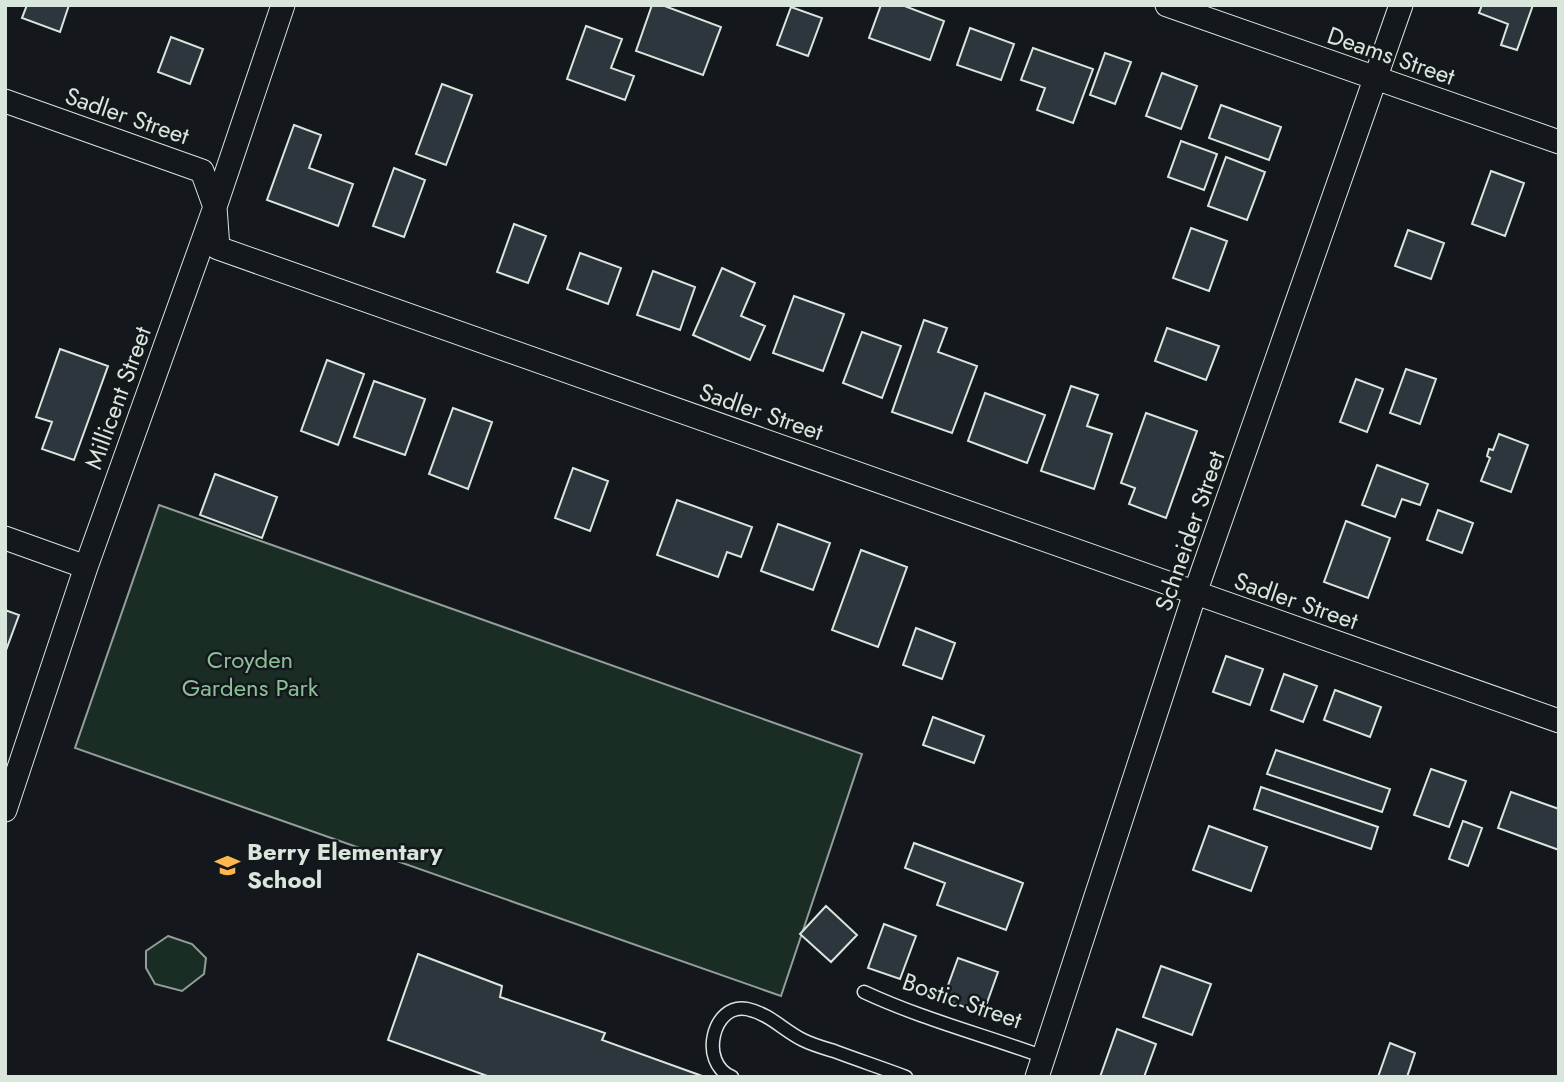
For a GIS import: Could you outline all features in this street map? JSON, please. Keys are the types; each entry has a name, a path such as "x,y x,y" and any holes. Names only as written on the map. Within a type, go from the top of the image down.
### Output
{"street":[{"name":"Millicent Street","path":"5,810 86,567 215,207 283,5"},
{"name":"Deams Street","path":"1167,5 1559,142"},
{"name":"Schneider Street","path":"1040,1067 1195,593 1401,5"},
{"name":"Sadler Street","path":"5,101 202,171 215,207 218,248 1559,721"},
{"path":"5,538 86,567"}],"lane":[{"name":"Bostic Street","path":"864,992 902,1010 999,1040 1040,1067"},
{"path":"732,1077 724,1073 714,1060 712,1044 719,1023 730,1011 744,1008 769,1017 803,1040 906,1077"}],"green space":[{"name":"Croyden Gardens Park","path":"159,505 862,754 781,996 75,748"},
{"path":"168,936 192,944 206,958 204,974 182,991 155,984 146,968 146,951"}],"building":[{"path":"27,5 69,5 60,32 22,18"},
{"path":"652,5 662,5 721,27 703,75 636,51"},
{"path":"881,5 902,5 944,21 930,60 869,38"},
{"path":"1482,5 1533,5 1517,50 1501,45 1508,24 1479,13"},
{"path":"791,7 822,18 808,56 777,45"},
{"path":"586,26 622,39 611,68 634,76 625,100 567,79"},
{"path":"970,28 1014,44 1001,80 957,65"},
{"path":"171,37 203,49 190,84 158,72"},
{"path":"1033,48 1093,69 1073,123 1037,110 1045,88 1021,80"},
{"path":"1105,53 1131,62 1115,104 1090,95"},
{"path":"1162,73 1197,86 1181,129 1146,116"},
{"path":"442,84 472,95 446,165 416,154"},
{"path":"1221,105 1281,127 1269,160 1209,138"},
{"path":"294,125 321,135 309,168 353,184 338,226 267,200"},
{"path":"1181,141 1217,154 1204,190 1168,177"},
{"path":"1226,157 1265,172 1247,220 1208,206"},
{"path":"394,168 425,180 404,237 373,226"},
{"path":"1491,171 1524,183 1505,236 1472,224"},
{"path":"514,224 546,236 528,283 497,272"},
{"path":"1191,228 1227,241 1209,291 1173,278"},
{"path":"1408,230 1444,243 1431,279 1395,266"},
{"path":"580,253 621,268 608,304 567,289"},
{"path":"722,268 755,283 741,316 765,326 750,360 693,335"},
{"path":"653,271 695,287 680,330 637,315"},
{"path":"794,296 844,314 823,371 773,353"},
{"path":"924,320 947,328 938,352 977,366 952,433 892,412"},
{"path":"1167,328 1219,346 1206,380 1155,361"},
{"path":"862,332 901,346 882,398 843,383"},
{"path":"60,349 108,366 74,460 42,449 52,422 36,417"},
{"path":"327,360 364,374 338,445 301,431"},
{"path":"1406,369 1436,379 1420,424 1390,413"},
{"path":"1356,379 1383,389 1367,432 1340,422"},
{"path":"374,381 425,399 405,455 354,437"},
{"path":"1071,386 1098,395 1087,426 1112,434 1094,489 1041,471"},
{"path":"985,393 1045,415 1027,463 968,441"},
{"path":"453,408 492,422 468,489 429,474"},
{"path":"1146,413 1197,431 1166,518 1129,504 1135,488 1121,483"},
{"path":"1499,434 1528,445 1511,492 1481,481 1490,458 1487,456 1489,449 1493,450"},
{"path":"1377,465 1428,484 1420,505 1402,499 1395,517 1362,505"},
{"path":"573,468 608,481 590,531 555,518"},
{"path":"215,474 277,497 262,538 200,515"},
{"path":"677,500 752,527 741,557 727,552 718,577 657,555"},
{"path":"1438,510 1473,523 1462,553 1427,540"},
{"path":"1346,521 1390,538 1368,598 1324,582"},
{"path":"778,524 830,543 813,590 761,571"},
{"path":"861,550 907,567 878,647 832,630"},
{"path":"5,610 19,615 5,653"},
{"path":"916,628 955,643 942,679 903,665"},
{"path":"1226,656 1263,669 1250,705 1213,692"},
{"path":"1284,674 1317,686 1303,722 1271,710"},
{"path":"1335,690 1381,707 1370,737 1324,720"},
{"path":"933,717 984,736 974,763 923,745"},
{"path":"1276,750 1390,789 1382,812 1267,774"},
{"path":"1431,769 1466,781 1449,827 1414,815"},
{"path":"1261,787 1378,827 1371,849 1254,809"},
{"path":"1511,792 1559,809 1559,850 1498,828"},
{"path":"1463,821 1482,828 1468,866 1449,859"},
{"path":"1209,826 1267,847 1251,891 1193,870"},
{"path":"914,843 1023,883 1006,930 937,905 945,883 905,868"},
{"path":"826,906 857,935 831,962 800,934"},
{"path":"884,924 916,936 900,979 868,968"},
{"path":"418,954 502,986 500,997 605,1033 602,1040 705,1077 490,1077 388,1040"},
{"path":"958,958 998,972 983,1014 943,999"},
{"path":"1161,966 1211,984 1192,1035 1143,1017"},
{"path":"1117,1029 1156,1044 1144,1077 1100,1077"},
{"path":"1390,1043 1415,1053 1407,1077 1378,1077"}],"place":[{"name":"Berry Elementary School","path":"227,866"}]}
